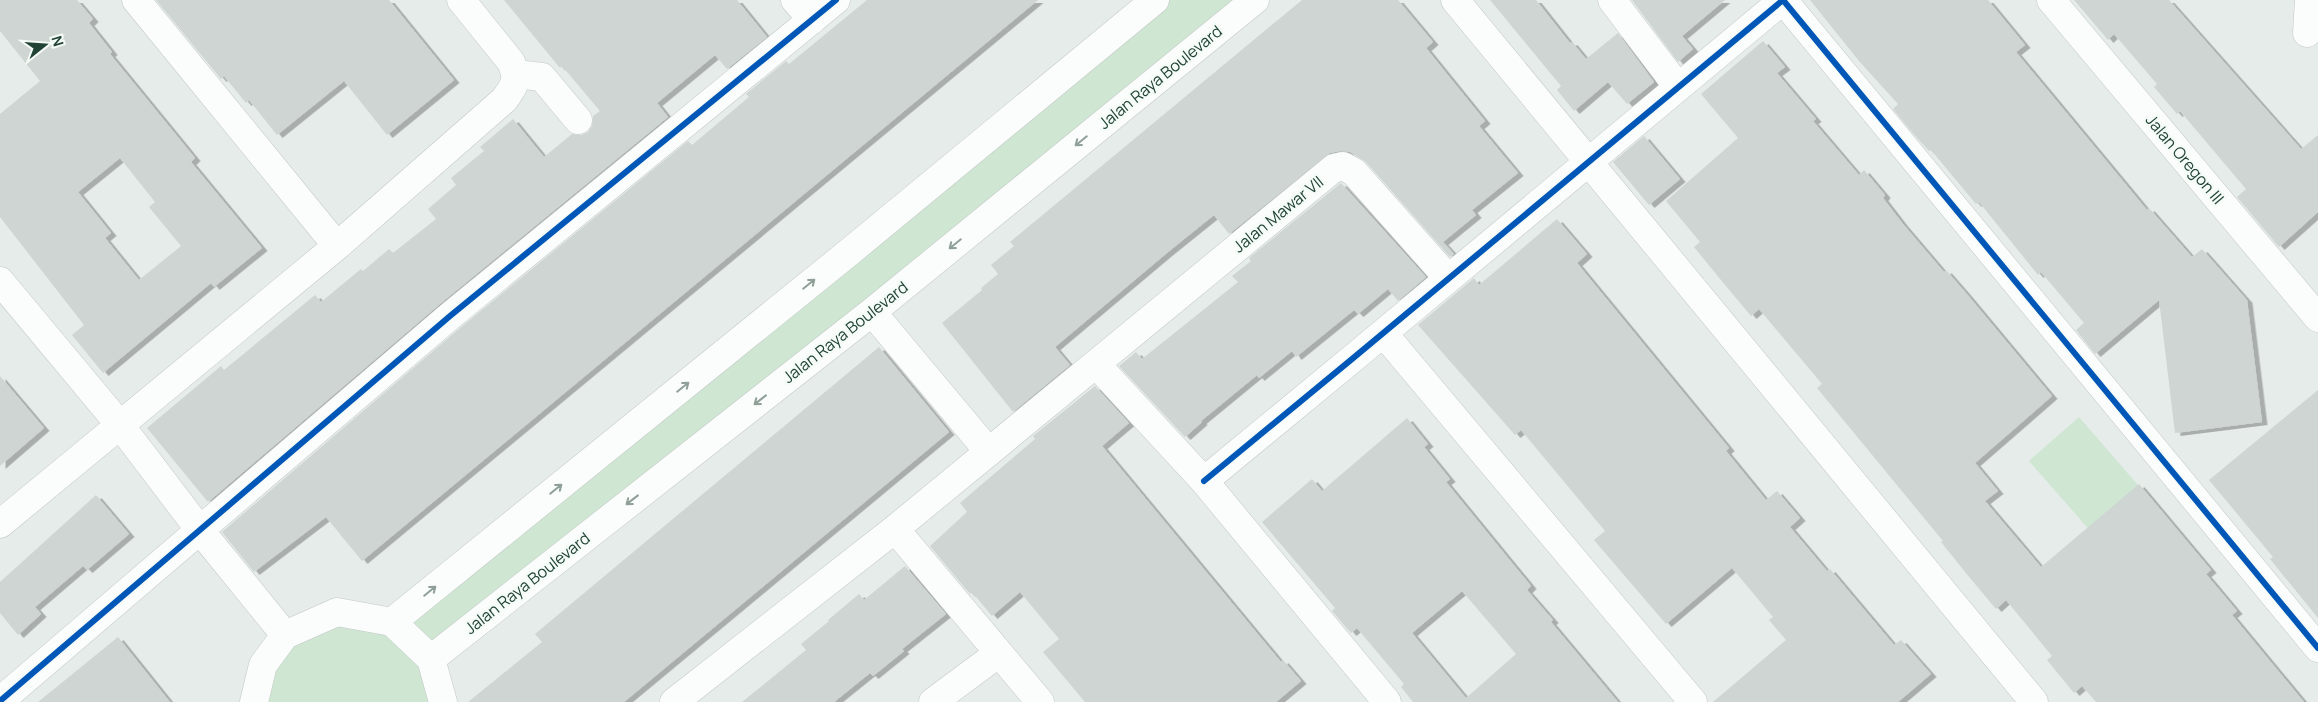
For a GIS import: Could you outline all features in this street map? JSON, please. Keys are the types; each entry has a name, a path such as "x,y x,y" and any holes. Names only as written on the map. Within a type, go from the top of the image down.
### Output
{"street":[{"path":"136,0 337,246"},
{"path":"0,524 337,246 504,100 514,86 516,74 511,62 461,0"},
{"path":"0,700 450,316 720,93 804,10 836,0"},
{"path":"392,622 852,249 1155,0"},
{"name":"Jalan Raya Boulevard","path":"431,659 872,312 1255,0"},
{"path":"1454,0 1589,161 2034,702"},
{"path":"1612,0 1678,87"},
{"path":"1204,481 1384,334 1448,278 1783,0 2318,648"},
{"name":"Jalan Oregon III","path":"2051,0 2309,290 2318,318"},
{"path":"2307,33 2309,0"},
{"path":"516,74 542,77 578,120"},
{"name":"Jalan Mawar VII","path":"1096,364 1334,168 1343,166 1354,172 1448,278"},
{"path":"0,281 120,425 199,529 285,635"},
{"path":"872,312 989,452"},
{"path":"1384,334 1693,702"},
{"path":"674,702 895,529 1096,364 1204,481 1387,702"},
{"path":"895,529 1040,702"},
{"path":"254,702 263,665 285,635 337,612 392,622 431,659 443,702"},
{"path":"932,702 999,653"}],"green space":[{"path":"1154,0 1255,0 431,659 443,702 253,702 263,665 337,612 392,622"},
{"path":"2079,417 2150,499 2101,543 2029,461"}],"building":[{"path":"0,0 77,0 93,19 89,23 112,52 110,54 195,158 191,162 262,248 214,287 211,283 103,373 72,335 84,325 0,217 0,114 40,81 0,31","holes":["120,158 155,202 149,207 181,246 139,280 105,238 111,233 78,192"]},
{"path":"156,0 389,0 454,80 387,135 344,81 277,135 249,100 246,103 224,76 221,79"},
{"path":"504,0 737,0 767,37 727,69 715,55 657,103 668,117 440,304 208,502 147,428 221,366 224,370 315,295 321,302 361,269 363,271 389,249 393,253 436,219 428,209 456,185 451,178 484,151 480,147 513,119 544,157 572,134 581,135 588,132 592,126 593,116 600,111 562,66 560,68"},
{"path":"867,0 1038,0 362,561 326,517 254,572 222,532 460,328 688,141 692,145 749,97 746,94 786,61 789,64"},
{"path":"1302,0 1398,0 1433,42 1426,48 1485,121 1479,126 1518,173 1472,210 1476,215 1443,242 1454,254 1450,257 1365,161 1350,152 1330,153 1229,234 1214,215 1168,252 1055,347 1070,365 1013,412 942,323 982,290 981,288 998,274 991,265 1014,246 1010,242"},
{"path":"1490,0 1536,0 1570,43 1572,42 1586,59 1618,33 1654,82 1627,104 1608,82 1574,111 1557,90 1561,86"},
{"path":"1632,0 1725,0 1682,36 1693,49 1678,62"},
{"path":"1810,0 1988,0 2025,45 2016,52 2147,210 2149,208 2192,257 2202,249 2247,300 2262,422 2175,433 2159,300 2095,354 2076,330 2084,323 2041,272 2038,275 1979,202 1976,204 1931,150 1929,151 1911,131 1893,109 1898,104 1859,61"},
{"path":"2074,0 2169,0 2301,149 2318,135 2318,212 2279,247 2237,197 2246,189 2180,111 2177,114 2154,87 2157,84 2114,34 2108,40"},
{"path":"1763,41 1785,67 1777,73 1816,119 1813,121 1859,175 1864,170 1885,195 1883,198 1903,224 1944,272 1946,270 1966,293 2052,396 1975,463 1998,491 1985,501 2041,567 2139,484 2211,570 2206,574 2237,611 2232,615 2304,702 2096,702 2082,686 2074,693 2047,660 2052,656 2006,600 1996,609 1970,578 1941,542 1943,541 1817,388 1822,384 1759,309 1751,316 1725,285 1694,247 1700,242 1666,201 1738,138 1701,94"},
{"path":"1644,136 1680,179 1649,205 1613,162"},
{"path":"1341,183 1426,277 1398,301 1388,289 1358,314 1354,310 1296,357 1292,351 1259,378 1257,375 1201,421 1185,437 1119,366 1136,352 1142,359 1238,282 1232,276 1251,261 1249,258"},
{"path":"1557,219 1587,254 1577,263 1729,448 1726,451 1766,500 1777,491 1800,518 1790,527 1827,571 1830,569 1894,645 1901,640 1931,674 1898,702 1713,702 1786,640 1769,620 1773,617 1732,568 1666,624 1594,540 1605,531 1521,430 1515,435 1418,325 1474,278 1479,285"},
{"path":"879,347 949,432 624,702 468,702 542,642 535,634"},
{"path":"0,376 44,428 0,466"},
{"path":"1095,386 1129,423 1102,446 1281,662 1283,660 1301,681 1276,702 1085,702 1043,652 1059,639 1020,592 992,616 972,592 970,594 930,546 967,512 960,503 1035,439 1033,436"},
{"path":"2318,390 2318,618 2270,559 2273,557 2209,480"},
{"path":"1407,418 1428,444 1424,447 1450,479 1446,482 1531,586 1527,590 1553,620 1551,622 1618,702 1413,702 1401,687 1404,684 1357,628 1351,633 1332,611 1335,608 1262,522 1312,479 1322,491","holes":["1462,591 1516,654 1466,698 1412,633"]},
{"path":"96,495 129,534 87,570 83,566 35,607 41,614 18,635 0,613 0,582"},
{"path":"905,566 946,614 902,649 904,651 873,676 870,673 834,702 742,702 806,650 801,644 859,594 864,600"},
{"path":"118,637 170,702 38,702 75,672"}],"cycle path":[{"path":"0,701 450,316 836,0"},
{"path":"1204,481 1783,0 2318,648"}]}
